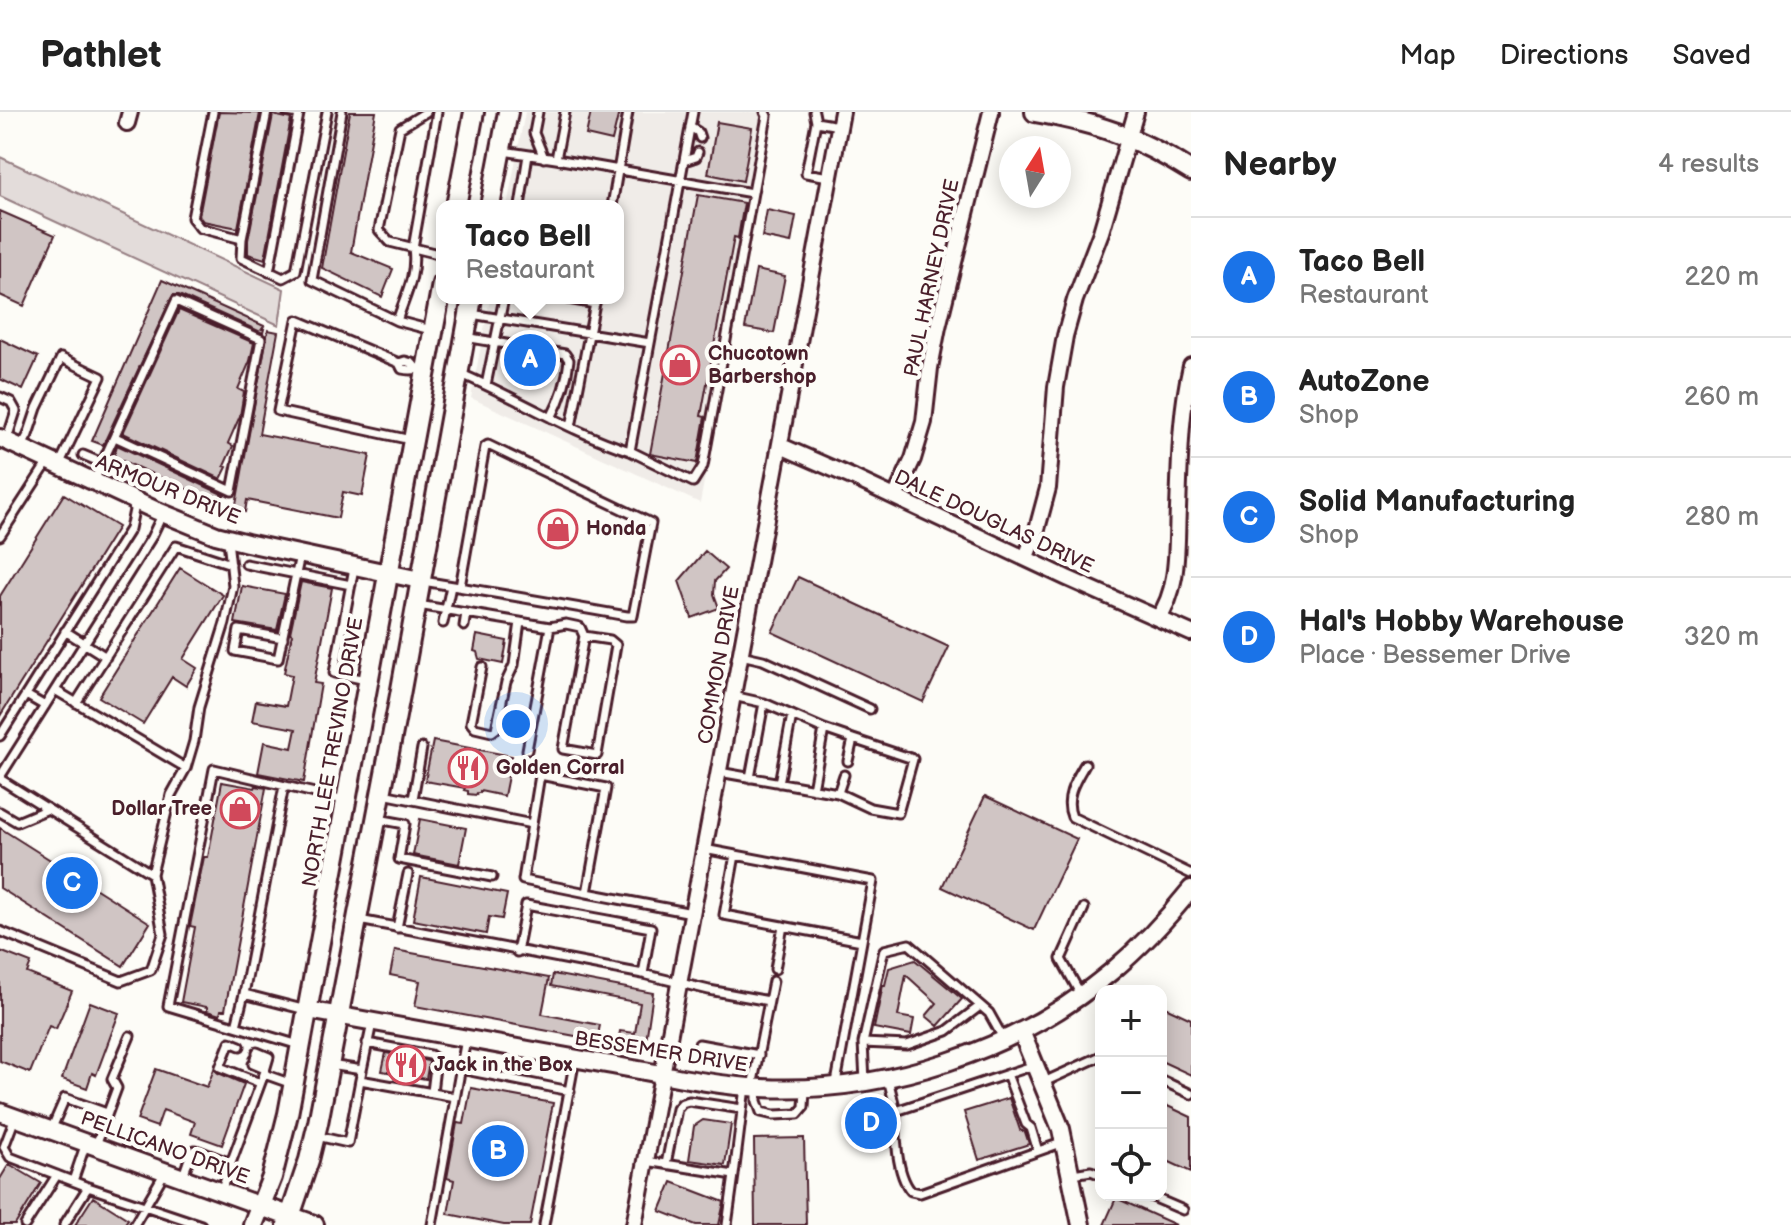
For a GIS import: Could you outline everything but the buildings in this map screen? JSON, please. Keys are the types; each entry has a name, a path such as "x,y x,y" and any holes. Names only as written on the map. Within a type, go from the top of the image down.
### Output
{"main road":[{"path":"457,200 474,112"},
{"path":"491,200 508,112"},
{"path":"1035,112 1080,120 1128,137 1191,171"},
{"name":"NORTH LEE TREVINO DRIVE","path":"253,1225 278,1154 301,1045 413,441 421,370 438,304"},
{"path":"289,1221 314,1135 357,920 469,318 434,325"},
{"path":"346,801 378,807"},
{"name":"PELLICANO DRIVE","path":"261,1206 289,1221 314,1225"}],"street":[{"name":"PAUL HARNEY DRIVE","path":"895,497 913,459 924,422 938,327 991,112"},
{"path":"1026,557 1048,488 1056,387 1065,336 1101,232 1136,112"},
{"name":"COMMON DRIVE","path":"638,1224 646,1161 840,119"},
{"path":"1158,618 1169,598 1174,570 1183,418 1191,366"},
{"name":"ARMOUR DRIVE","path":"9,442 131,499 228,538 420,580"},
{"name":"DALE DOUGLAS DRIVE","path":"781,446 1191,633"},
{"name":"BESSEMER DRIVE","path":"308,1010 663,1075 751,1087 836,1085 888,1077 951,1060 1041,1021 1111,972 1147,939 1191,889"},
{"path":"1021,1031 1061,1129 1081,1225"},
{"name":"PELLICANO DRIVE","path":"8,1115 261,1206"}],"lane":[{"path":"213,112 192,218 200,228 242,239"},
{"path":"267,112 241,258 283,278 296,271 327,112"},
{"path":"269,272 299,114 287,112"},
{"path":"342,112 312,280 397,321 434,325"},
{"path":"426,112 400,128 379,230 390,242 436,254"},
{"path":"397,321 411,287 415,264 413,248 437,112"},
{"path":"556,159 560,121 565,112"},
{"path":"613,200 628,112"},
{"path":"630,451 693,112"},
{"path":"459,373 693,482 703,466 767,116 765,112"},
{"path":"814,112 816,122 806,173 829,177"},
{"path":"540,116 534,133 544,158"},
{"path":"816,122 840,119"},
{"path":"690,127 698,132 700,138"},
{"path":"500,151 752,193"},
{"path":"684,161 696,157 698,152"},
{"path":"521,200 528,155"},
{"path":"94,481 176,301 261,339 232,491 115,437"},
{"path":"486,385 503,304"},
{"path":"571,427 595,304"},
{"path":"469,318 500,319 650,343"},
{"path":"469,318 495,342 565,354 569,360 568,373 551,418"},
{"path":"413,441 278,411 297,320 399,363 412,363 421,370"},
{"path":"0,536 54,463 101,377 61,358 28,435 9,442"},
{"path":"0,397 11,402 16,411 9,442"},
{"path":"420,580 455,586 633,616 651,523 488,445 485,447 455,586 443,623"},
{"path":"83,455 102,463"},
{"path":"0,736 130,529 134,510 131,499"},
{"path":"152,874 0,778 151,538 163,513"},
{"path":"0,931 121,981 151,970 163,934 152,874 171,795 186,768 199,707 225,623 233,586 228,538"},
{"path":"76,703 176,546 231,564"},
{"path":"283,638 239,630 235,651 278,659 283,638 300,555"},
{"path":"246,564 351,585"},
{"path":"354,566 334,673 369,680"},
{"path":"416,605 550,627 566,624 580,627 584,636 563,749 597,755 616,645 610,640 584,636"},
{"path":"464,626 466,613"},
{"path":"482,667 471,723 475,728 492,732 496,729 506,682 514,665 520,622"},
{"path":"527,750 550,627"},
{"path":"65,631 106,657"},
{"path":"741,655 763,660 870,709"},
{"path":"55,690 186,768"},
{"path":"26,695 45,706"},
{"path":"719,772 838,793 870,808 898,813 913,759 824,729 764,703 733,696"},
{"path":"750,778 764,703"},
{"path":"779,783 792,715"},
{"path":"813,789 824,729"},
{"path":"848,761 853,739"},
{"path":"413,799 422,748"},
{"path":"1085,764 1073,785 1068,806 1072,817 1191,874"},
{"path":"301,1045 168,1006 214,769 346,801"},
{"path":"587,893 606,788 540,775 523,880 587,893 692,913"},
{"path":"838,793 844,775"},
{"path":"236,1026 284,786"},
{"path":"378,807 413,799 532,824"},
{"path":"378,807 405,824 399,859 492,877"},
{"path":"0,812 17,822 48,809"},
{"path":"704,849 873,881 836,1085"},
{"path":"735,855 724,915 862,941"},
{"path":"397,928 408,874"},
{"path":"517,952 526,905 651,928 643,974"},
{"path":"1081,995 1061,959 1084,908"},
{"path":"357,920 769,1001"},
{"path":"775,969 783,926"},
{"path":"865,1081 863,1043 884,950 909,944 989,1013 1003,1039"},
{"path":"727,1225 742,1109 759,1055 773,981"},
{"path":"244,994 308,1010"},
{"path":"863,1043 907,1045 947,1031 980,1006"},
{"path":"314,1135 348,1143 372,1021"},
{"path":"73,1181 117,1088 112,1079 130,1036"},
{"path":"432,1225 466,1039"},
{"path":"227,1051 238,1052 230,1042 220,1067 260,1083"},
{"path":"367,1043 430,1055 436,1059 432,1092"},
{"path":"699,1044 759,1055"},
{"path":"1042,1082 1099,1057"},
{"path":"266,1066 255,1058 293,1084"},
{"path":"544,1225 575,1059"},
{"path":"328,1064 362,1070"},
{"path":"896,1111 1035,1065"},
{"path":"221,1191 266,1066"},
{"path":"460,1069 570,1091"},
{"path":"1007,1074 1038,1151"},
{"path":"888,1077 896,1111 895,1134 903,1179 911,1191 928,1191 1064,1142"},
{"path":"360,1080 455,1097"},
{"path":"1167,1083 1191,1094"},
{"path":"751,1087 761,1112 774,1115 798,1114 804,1107 805,1087"},
{"path":"51,1130 65,1098 107,1113"},
{"path":"666,1164 677,1109 682,1103 689,1101 742,1109"},
{"path":"8,1115 2,1150 10,1157 201,1225"},
{"path":"183,1176 195,1150 231,1163"},
{"path":"646,1161 734,1175"},
{"path":"134,1225 166,1171"},
{"path":"1070,1174 1095,1173"},
{"path":"25,1225 57,1175"},
{"path":"64,1225 88,1187"},
{"path":"1162,1201 1183,1210"}],"shaded area":[{"path":"525,112 773,112 700,503 471,398 489,304 624,304 624,200 508,200"},
{"path":"0,157 284,289 279,325 0,196"}],"place":[{"name":"Taco Bell","path":"530,360"},
{"name":"Chucotown Barbershop","path":"680,365"},
{"name":"Honda","path":"558,529"},
{"name":"Golden Corral","path":"468,768"},
{"name":"Dollar Tree","path":"240,809"},
{"name":"Solid Manufacturing","path":"72,883"},
{"name":"Jack in the Box","path":"406,1065"},
{"name":"Hal's Hobby Warehouse","path":"871,1123"},
{"name":"AutoZone","path":"498,1151"}]}
